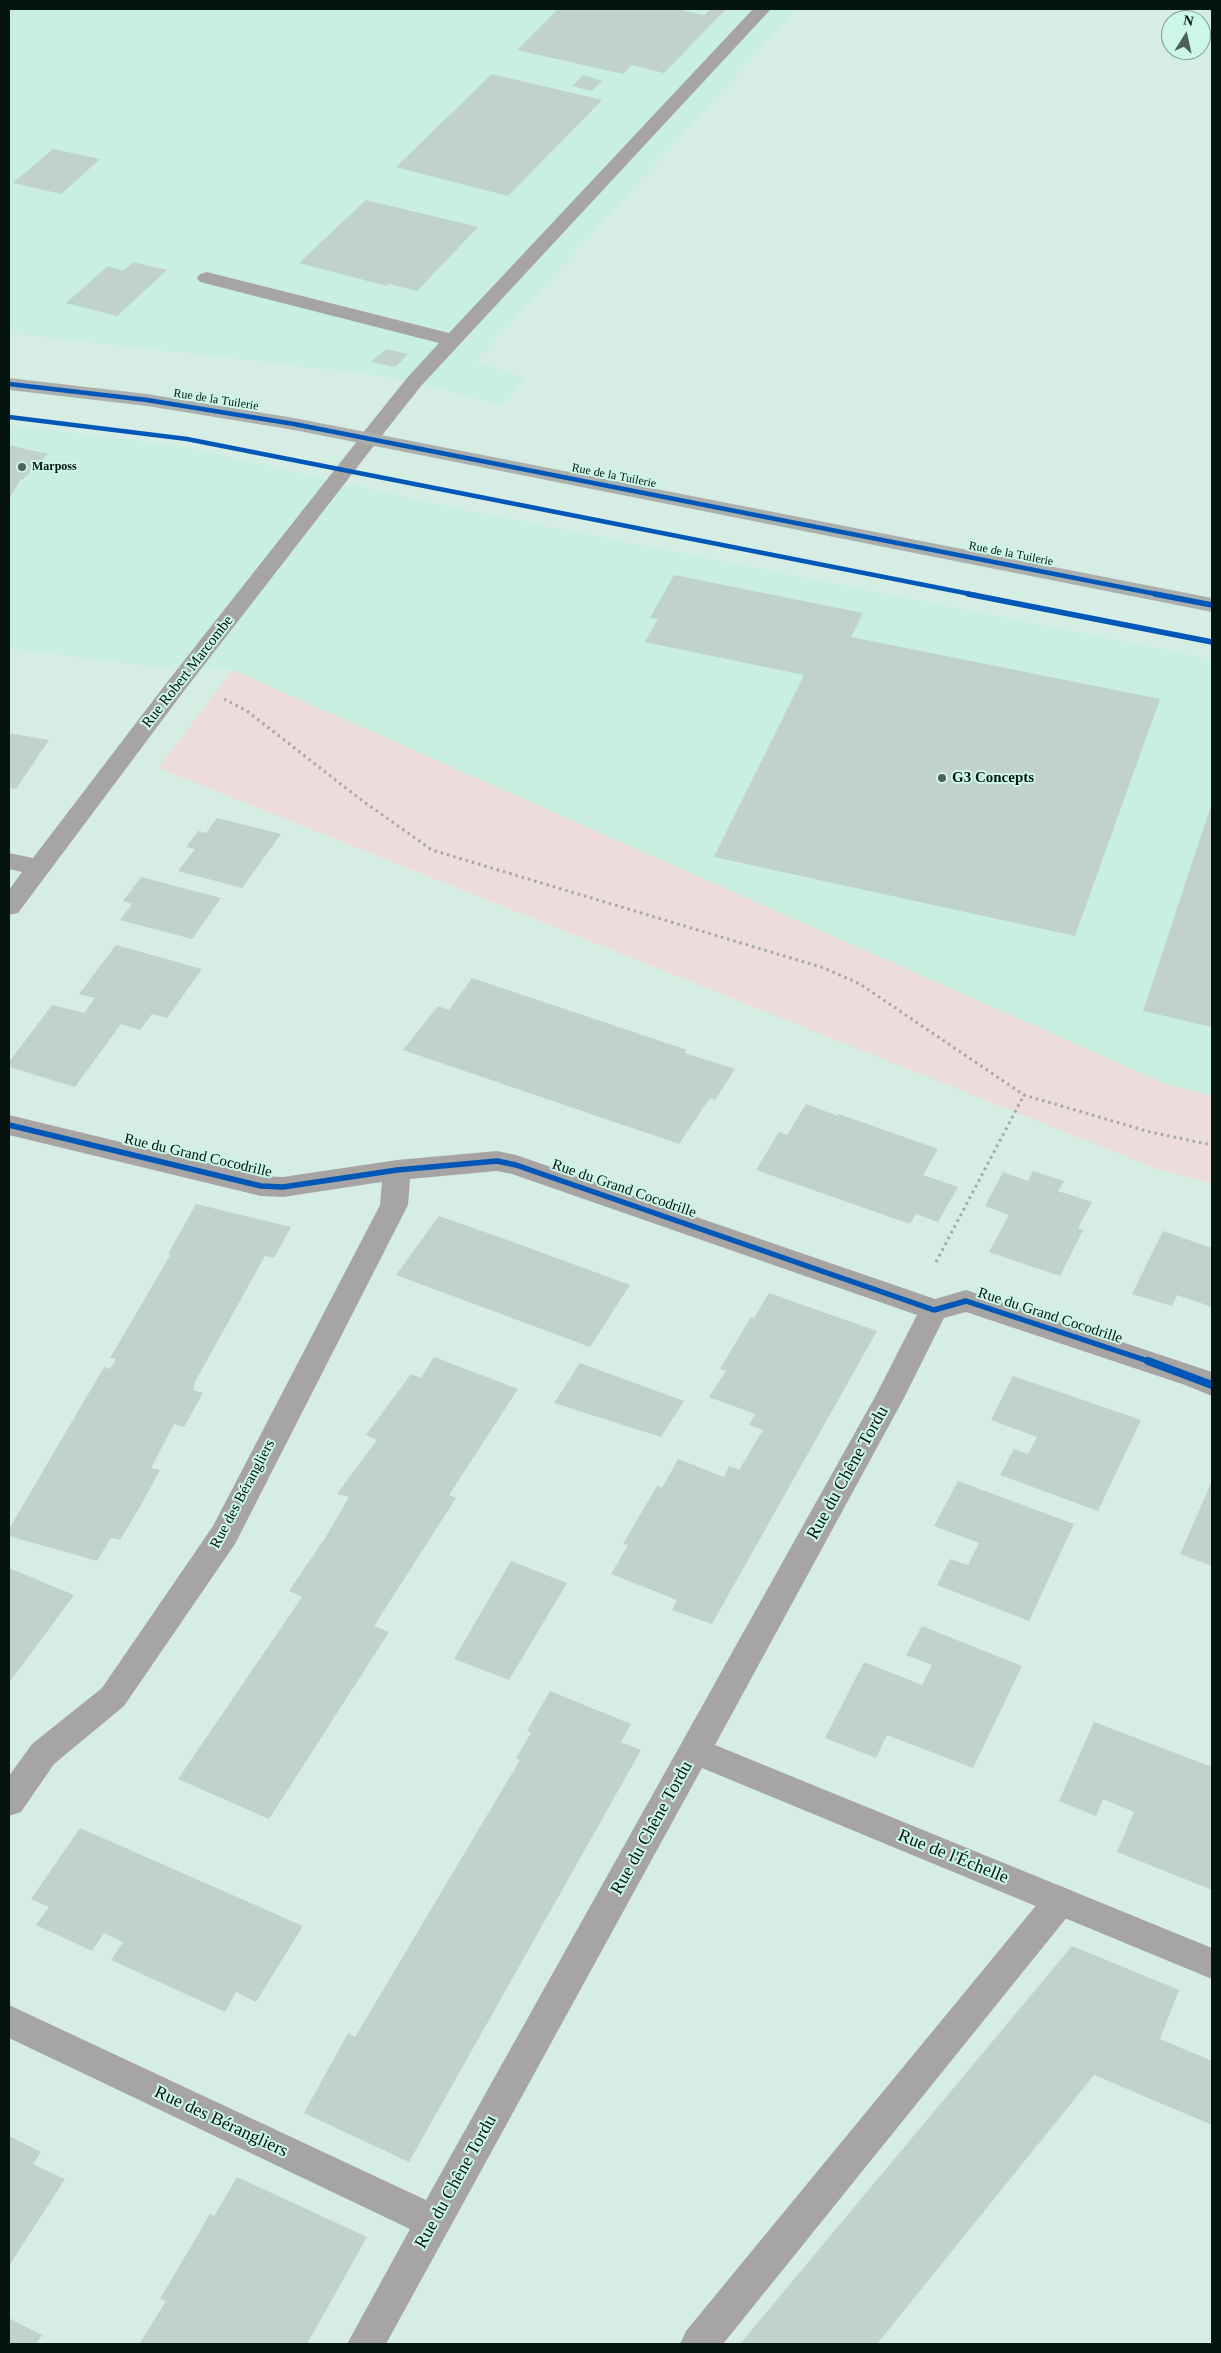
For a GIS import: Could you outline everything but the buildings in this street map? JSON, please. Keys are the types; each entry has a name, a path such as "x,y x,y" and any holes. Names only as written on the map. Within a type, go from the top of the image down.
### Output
{"street":[{"name":"Rue Robert Marcombe","path":"9,907 403,394 762,9"},
{"path":"207,278 452,340"},
{"name":"Rue de la Tuilerie","path":"9,384 147,400 369,439 1212,605"},
{"path":"9,861 38,867"},
{"name":"Rue du Grand Cocodrille","path":"9,1125 261,1186 283,1187 397,1170 497,1161 516,1165 934,1310 966,1301 1195,1377 1212,1386"},
{"name":"Rue des Bérangliers","path":"9,1802 43,1754 113,1697 224,1536 270,1443 394,1205 397,1170"},
{"name":"Rue du Chêne Tordu","path":"366,2344 695,1751 879,1416 934,1310"},
{"name":"Rue de l'Échelle","path":"695,1751 1212,1964"},
{"path":"699,2344 1060,1901"},
{"name":"Rue des Bérangliers","path":"9,2021 434,2222"}],"path":[{"path":"223,698 247,711 360,799 432,850 824,968 860,984 1024,1094 1150,1132 1212,1145"},
{"path":"934,1266 1024,1094"}],"shaded area":[{"path":"9,9 797,9 475,362 526,378 502,405 414,382 361,373 9,333"},
{"path":"9,425 185,447 440,505 1212,659 1212,1096 1166,1084 233,670 154,667 9,648"},
{"path":"233,670 1166,1084 1212,1096 1212,1184 1157,1169 158,768"}],"cycle path":[{"path":"9,384 147,400 294,424 1212,605"},
{"path":"9,417 187,439 1212,642"},
{"path":"9,1125 261,1186 283,1187 397,1170 497,1161 516,1165 934,1310 966,1301 1195,1377 1212,1385"}],"place":[{"name":"Marposs","path":"22,467"},
{"name":"G3 Concepts","path":"942,778"}]}
